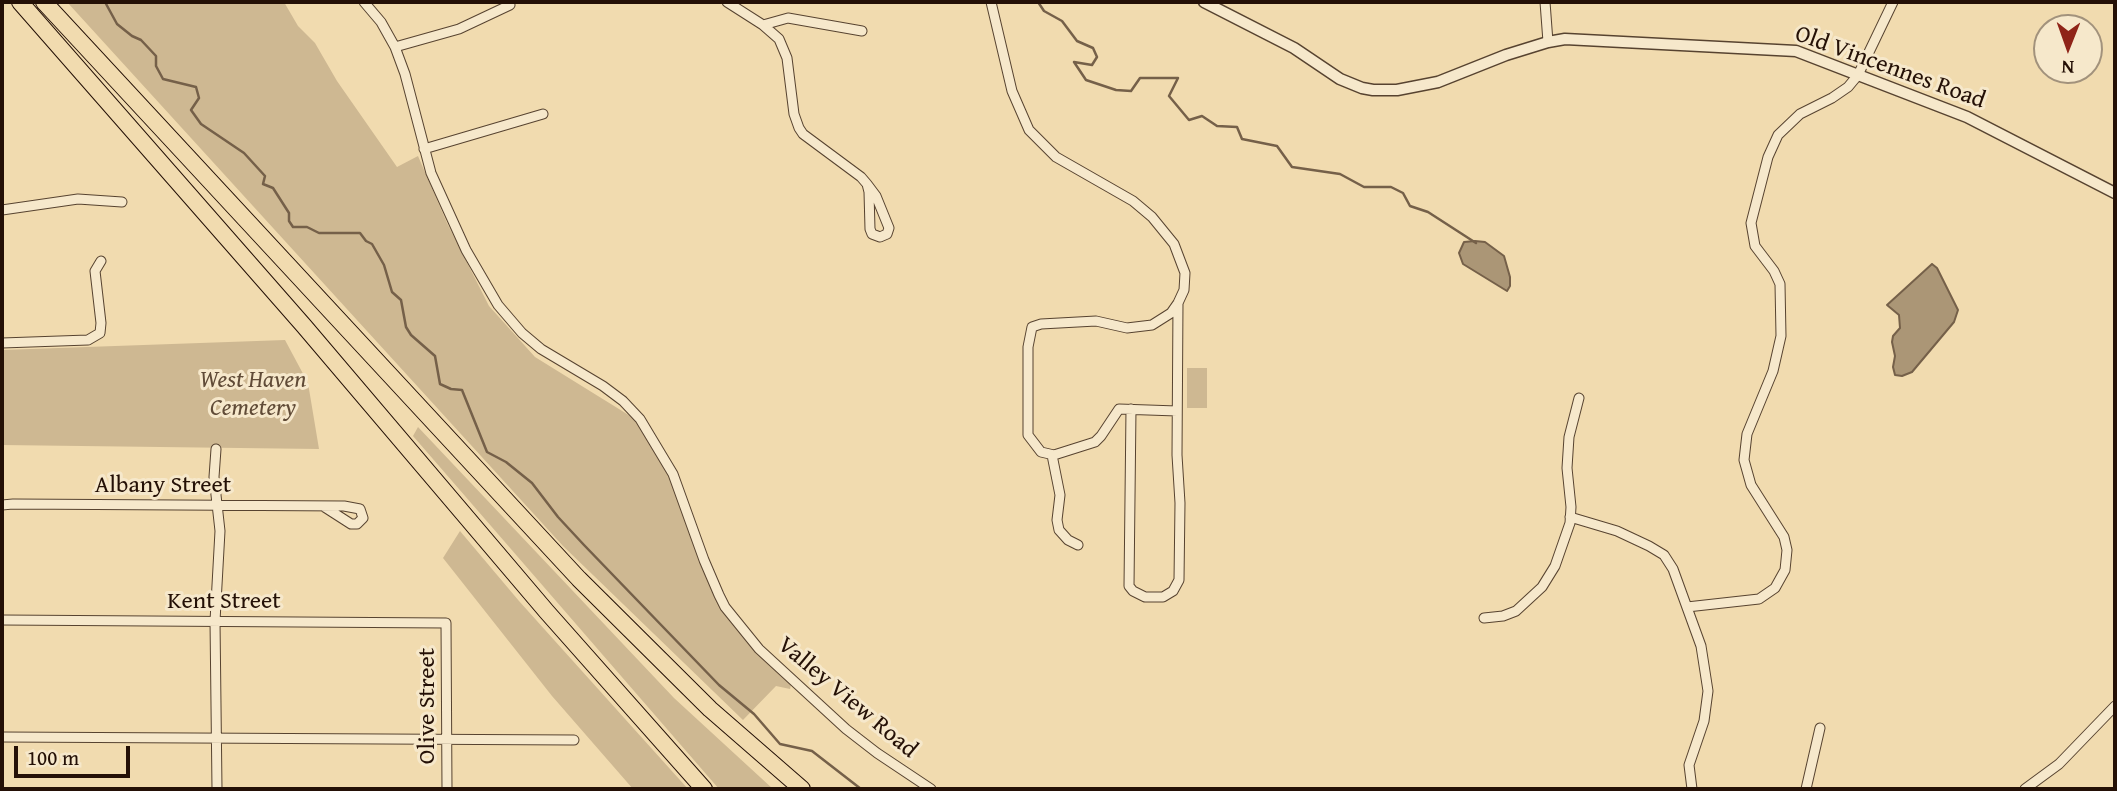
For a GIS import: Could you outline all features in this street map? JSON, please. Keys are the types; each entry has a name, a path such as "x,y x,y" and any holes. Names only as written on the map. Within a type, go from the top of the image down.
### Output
{"highway":[{"path":"20,2 304,326 547,612 704,789"},
{"path":"44,2 604,604 710,709 802,789"}],"street":[{"name":"Valley View Road","path":"364,2 381,22 395,47 405,74 431,173 467,250 498,305 522,333 541,349 623,401 640,419 673,474 719,596 741,629 768,659 817,705 877,753 932,789"},
{"path":"727,2 764,24 779,39 785,51 794,114 799,128 867,184 876,196 889,226 888,233 880,237 872,234 870,229 867,184"},
{"path":"991,2 1012,91 1029,130 1056,157 1133,201 1161,226 1183,263 1185,282 1178,303 1171,313 1152,325 1134,328 1090,321 1035,325 1030,330 1028,435 1037,448 1052,455 1066,453 1095,442 1119,409 1177,411"},
{"name":"Old Vincennes Road","path":"1204,2 1294,48 1340,79 1373,90 1397,90 1438,82 1506,55 1548,42 1590,40 1784,50 1806,55 1968,117 2115,193"},
{"path":"1545,2 1548,42"},
{"path":"1687,607 1759,599 1775,588 1785,570 1788,557 1784,537 1751,485 1744,460 1747,434 1773,371 1781,336 1780,284 1774,271 1755,246 1751,223 1768,157 1778,135 1793,118 1844,91 1858,75 1894,2"},
{"path":"395,47 459,29 510,5"},
{"path":"764,24 788,18 862,31"},
{"path":"424,149 543,114"},
{"path":"2,211 78,199 122,202"},
{"path":"2,343 88,340 100,333 95,271 100,261"},
{"path":"1131,409 1128,579 1133,592 1145,597 1168,596 1178,586 1179,580 1178,303"},
{"path":"1484,618 1503,616 1516,611 1542,587 1555,566 1570,517 1567,468 1569,437 1578,398"},
{"path":"216,449 214,477 220,531 215,621 217,789"},
{"path":"1052,455 1060,495 1057,520 1059,530 1068,540 1078,545"},
{"name":"Albany Street","path":"2,505 323,506"},
{"path":"1570,517 1617,531 1664,555 1676,577 1701,646 1708,691 1704,721 1689,765 1692,789"},
{"name":"Kent Street","path":"2,620 446,623"},
{"name":"Olive Street","path":"446,623 447,789"},
{"path":"2025,789 2059,764 2115,706"},
{"path":"1806,789 1820,728"},
{"path":"2,737 574,740"}],"green space":[{"path":"67,2 284,2 298,26 315,43 337,81 397,167 418,156 447,223 489,306 535,357 642,425 671,474 704,568 764,660 791,685 790,689 776,686 743,720 563,546"},
{"name":"West Haven Cemetery","path":"285,340 308,383 319,449 2,445 2,350"},
{"path":"1187,368 1207,368 1207,408 1187,408"},
{"path":"418,427 674,698 773,789 719,789 413,436"},
{"path":"460,531 519,601 688,789 633,789 552,696 443,558"}],"shaded area":[{"path":"1464,242 1485,242 1504,256 1510,277 1507,291 1463,264 1459,253"},
{"path":"1932,264 1937,268 1958,310 1954,322 1912,372 1902,376 1895,375 1892,342 1893,336 1900,328 1899,315 1887,305"}],"waterway":[{"path":"105,2 117,24 141,40 156,56 156,66 163,79 196,87 199,98 191,110 201,124 244,153 265,176 263,184 273,188 289,213 289,221 293,227 307,227 319,233 360,233 372,244 384,265 392,292 401,300 406,327 411,335 435,356 440,384 462,390 487,452 506,462 532,483 584,545 719,685 754,714 780,744 812,751 861,789"},
{"path":"1038,2 1044,11 1062,21 1077,41 1093,48 1097,57 1092,65 1074,62 1086,80 1116,90 1131,91 1140,78 1178,78 1169,96 1189,120 1202,116 1217,126 1237,127 1242,139 1277,146 1292,167 1340,174 1364,187 1391,187 1403,193 1410,206 1428,212 1476,243"}]}
